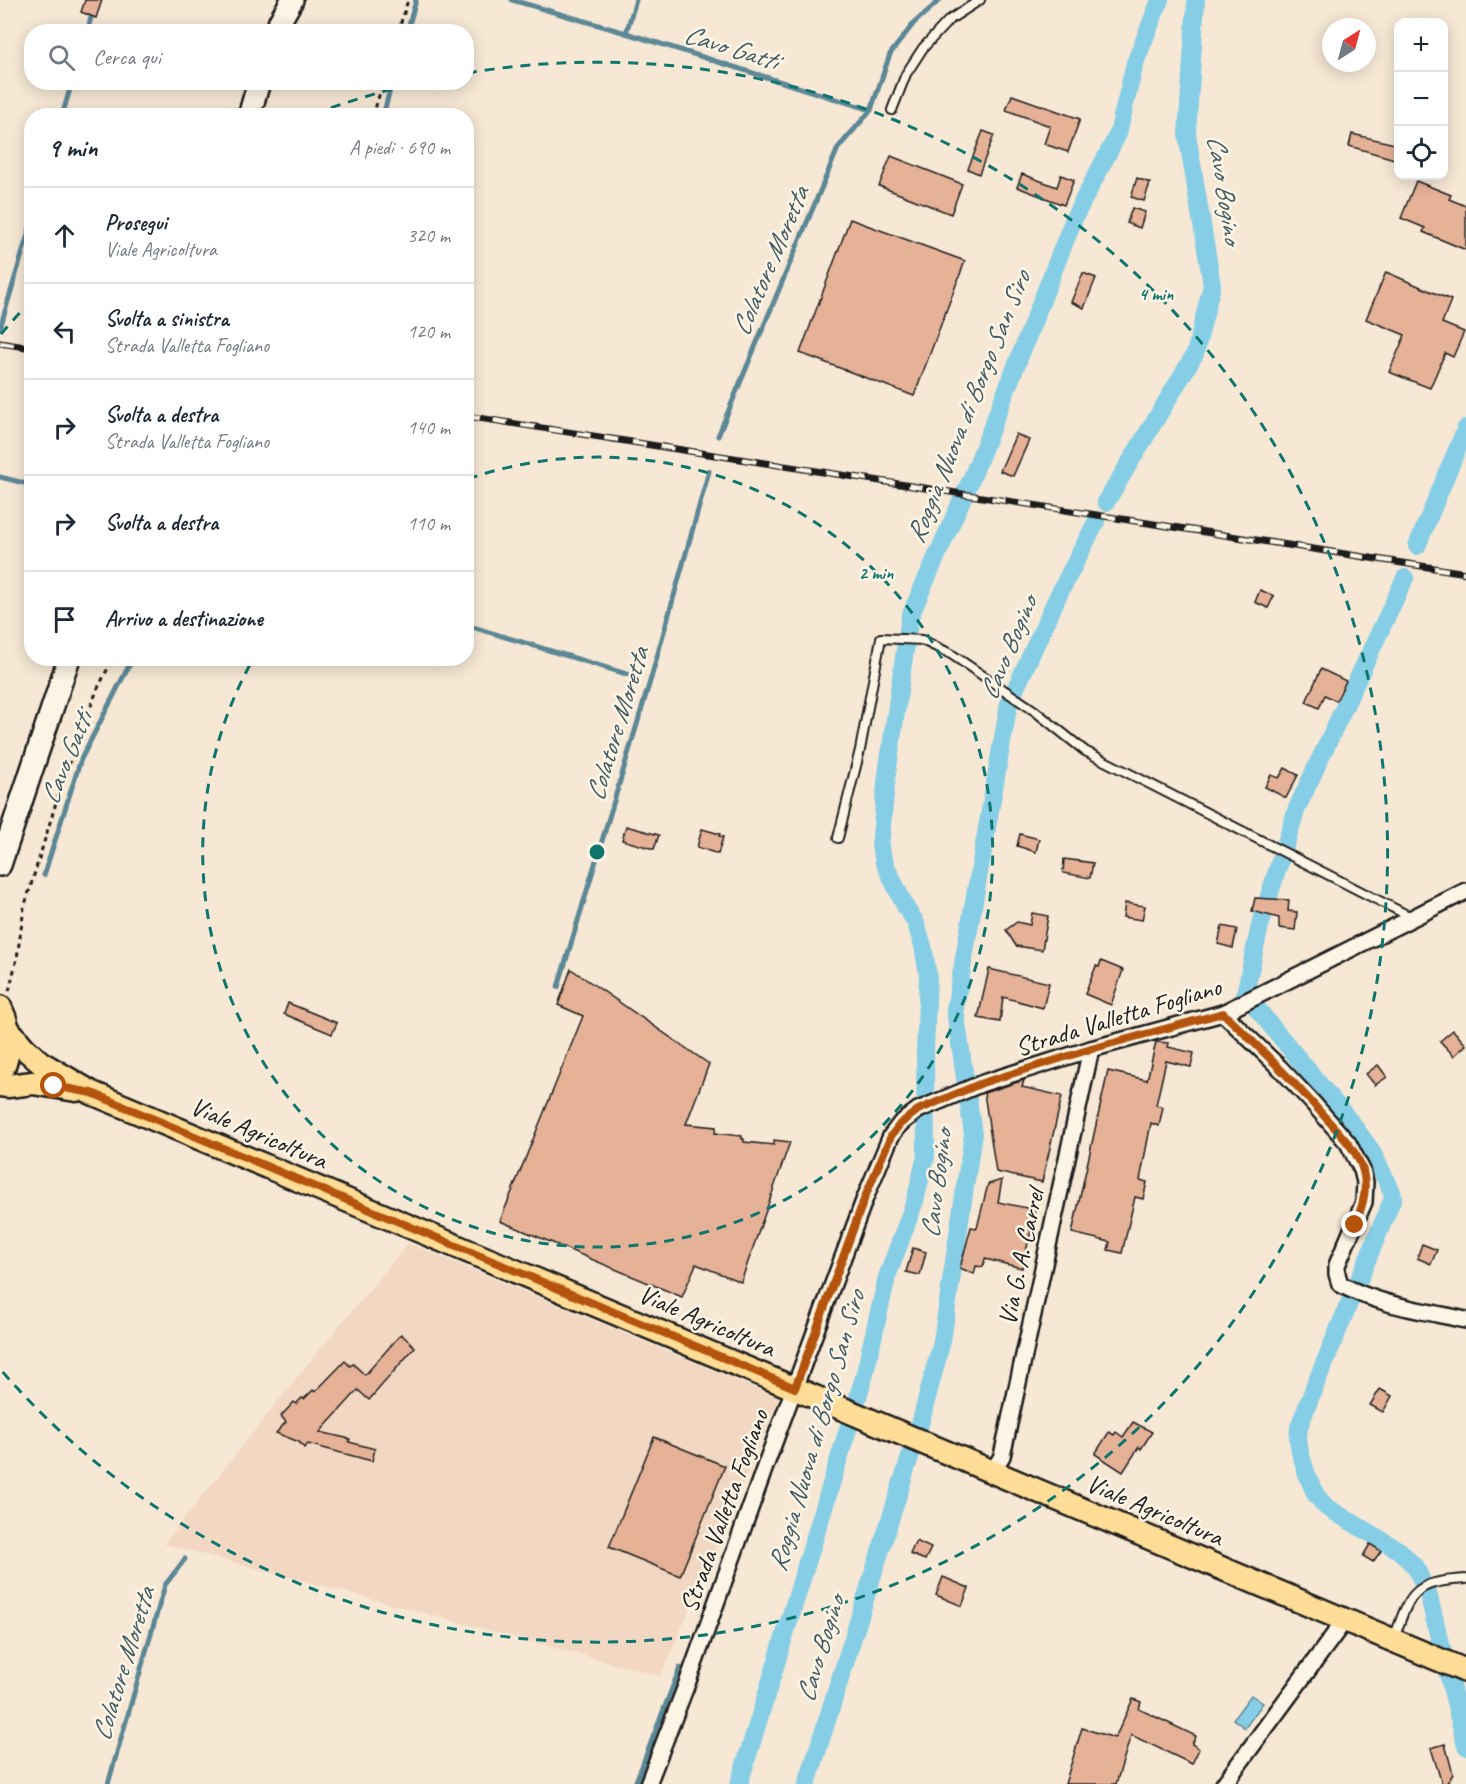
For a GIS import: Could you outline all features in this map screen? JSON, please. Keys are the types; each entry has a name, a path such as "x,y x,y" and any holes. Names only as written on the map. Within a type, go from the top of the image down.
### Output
{"main road":[{"path":"279,17 292,0"},
{"path":"251,108 257,90"},
{"path":"0,865 66,666"},
{"name":"Viale Agricoltura","path":"0,1074 7,1057 9,1043 2,1003"},
{"name":"Viale Agricoltura","path":"8,1029 41,1063 92,1093 1464,1671"},
{"name":"Viale Agricoltura","path":"0,1085 33,1083 92,1093"}],"street":[{"name":"Strada Valletta Fogliano","path":"648,1784 688,1681 865,1197 891,1136 900,1124 918,1110 967,1089 1091,1049 1230,1010 1466,891"},
{"path":"1230,1010 1348,1143 1359,1163 1365,1182 1364,1202 1337,1265 1336,1274 1340,1284 1387,1302 1466,1320"},
{"name":"Via G. A. Carrel","path":"992,1473 1002,1456 1091,1049"},
{"path":"1224,1784 1345,1620"}],"lane":[{"path":"892,110 906,74 923,48 949,20 980,0"},
{"path":"838,838 860,750 881,638 922,640 951,654 1035,711 1085,751 1414,919"},
{"path":"1393,1640 1412,1595 1419,1589 1432,1583 1466,1579"}],"path":[{"path":"400,24 408,0"},
{"path":"375,108 381,90"},
{"path":"2,1003 9,991 17,958 24,908 61,786 97,690 109,666"}],"shaded area":[{"path":"408,1243 779,1398 661,1676 164,1544"}],"water":[{"path":"1251,1695 1263,1703 1245,1728 1233,1719"}],"building":[{"path":"85,0 102,0 96,18 81,12"},
{"path":"1012,95 1080,119 1068,152 1044,144 1050,126 1006,110"},
{"path":"983,131 994,135 979,174 968,169"},
{"path":"1352,134 1394,144 1394,159 1349,146"},
{"path":"891,156 962,184 951,214 879,186"},
{"path":"1022,174 1057,187 1061,175 1074,180 1064,205 1017,187"},
{"path":"1137,178 1150,183 1144,201 1131,197"},
{"path":"1416,181 1451,195 1449,199 1466,206 1466,250 1423,232 1425,228 1401,218"},
{"path":"1132,208 1145,212 1140,228 1127,223"},
{"path":"850,219 965,261 914,396 800,353"},
{"path":"1386,272 1451,300 1442,323 1464,332 1453,357 1445,353 1430,388 1389,372 1405,335 1366,319"},
{"path":"1083,273 1096,278 1084,308 1071,302"},
{"path":"1016,434 1029,440 1013,476 1000,471"},
{"path":"1260,590 1274,596 1268,608 1255,602"},
{"path":"1321,669 1346,681 1336,701 1325,695 1319,708 1306,702"},
{"path":"1285,768 1298,775 1286,798 1265,787 1271,775 1279,778"},
{"path":"626,826 659,835 654,849 622,840"},
{"path":"702,829 723,837 718,854 697,847"},
{"path":"1020,834 1039,839 1036,852 1017,846"},
{"path":"1064,859 1093,863 1090,878 1063,873"},
{"path":"1255,898 1289,900 1288,911 1297,912 1295,930 1279,928 1279,918 1252,911"},
{"path":"1125,903 1145,906 1142,920 1123,917"},
{"path":"1032,913 1048,916 1042,950 1016,946 1006,930 1017,922 1030,925"},
{"path":"1222,926 1237,929 1233,948 1218,944"},
{"path":"1101,961 1123,970 1111,1005 1085,994 1096,966 1099,967"},
{"path":"571,969 709,1064 686,1124 716,1127 715,1133 742,1136 744,1142 774,1145 774,1140 790,1142 741,1282 696,1264 682,1297 500,1221 583,1016 558,1005"},
{"path":"989,969 1049,983 1043,1008 1003,997 1000,1022 978,1018"},
{"path":"288,1003 337,1023 332,1034 284,1014"},
{"path":"1453,1030 1466,1045 1454,1056 1440,1041"},
{"path":"1156,1042 1169,1043 1168,1047 1194,1053 1191,1067 1166,1061 1156,1105 1163,1107 1159,1126 1151,1123 1140,1180 1147,1182 1143,1199 1135,1197 1122,1253 1108,1250 1110,1242 1072,1233 1108,1071 1147,1080"},
{"path":"1378,1065 1387,1077 1375,1085 1366,1074"},
{"path":"1024,1080 1022,1087 1062,1096 1042,1182 996,1172 984,1093"},
{"path":"1002,1180 998,1202 1036,1210 1022,1268 985,1259 983,1267 976,1266 974,1274 960,1268 971,1227 977,1228 988,1184"},
{"path":"1422,1244 1437,1250 1431,1264 1417,1258"},
{"path":"913,1248 926,1252 920,1275 906,1272"},
{"path":"401,1334 415,1347 369,1400 358,1390 320,1432 350,1439 349,1442 375,1449 372,1461 308,1444 304,1448 299,1442 276,1433 286,1422 281,1416 294,1402 296,1404 302,1398 304,1399 313,1390 315,1392 345,1361 350,1366 353,1364 365,1375"},
{"path":"1380,1389 1392,1396 1383,1412 1370,1405"},
{"path":"1133,1422 1152,1432 1123,1472 1095,1454 1109,1432 1114,1435 1116,1432 1123,1437"},
{"path":"654,1437 725,1466 680,1576 609,1547"},
{"path":"916,1541 931,1548 925,1560 910,1554"},
{"path":"1370,1544 1381,1551 1373,1562 1363,1556"},
{"path":"943,1577 969,1588 962,1606 936,1595"},
{"path":"1133,1699 1141,1702 1139,1709 1196,1736 1192,1744 1199,1749 1192,1764 1131,1735 1116,1784 1065,1784 1082,1728 1115,1738"},
{"path":"1445,1744 1453,1774 1446,1784 1442,1784 1431,1748"}],"waterway":[{"path":"89,24 96,0"},
{"name":"Cavo Gatti","path":"409,24 416,0"},
{"name":"Cavo Gatti","path":"512,0 626,33 871,110"},
{"path":"626,33 636,0"},
{"name":"Colatore Moretta","path":"718,436 838,148 871,110 890,54 914,23 940,0"},
{"name":"Roggia Nuova di Borgo San Siro","path":"739,1784 864,1377 887,1277 915,1201 926,1156 925,1052 928,975 923,946 915,921 906,908 884,862 880,846 887,774 910,616 973,475 1075,216 1118,134 1135,63 1160,0"},
{"name":"Cavo Bogino","path":"1106,502 1195,354 1212,285 1187,134 1196,0"},
{"path":"64,108 70,90"},
{"name":"Cavo Gatti","path":"385,108 390,90"},
{"path":"0,328 24,248"},
{"path":"1417,546 1466,428"},
{"name":"Colatore Moretta","path":"558,987 651,678 709,471"},
{"path":"0,477 24,483"},
{"name":"Cavo Bogino","path":"807,1784 919,1428 942,1341 973,1134 955,1009 1009,703 1057,598 1096,522"},
{"path":"1405,578 1297,808 1261,921 1245,994 1353,1125 1371,1150 1392,1192 1393,1198 1299,1427 1298,1439 1307,1475 1316,1495 1326,1507 1400,1551 1416,1568 1429,1597 1466,1746"},
{"path":"474,627 633,676"},
{"name":"Cavo Gatti","path":"44,875 81,759 129,666"},
{"name":"Colatore Moretta","path":"108,1784 165,1585 185,1559"},
{"path":"635,1784 680,1668"}],"railway":[{"path":"0,343 24,347"},
{"path":"474,417 1466,573"}],"route":[{"path":"54,1086 92,1093 795,1388 865,1197 891,1136 900,1124 914,1112 982,1083 1091,1049 1223,1013 1280,1068 1348,1143 1362,1170 1365,1182 1364,1202 1355,1225"}]}
